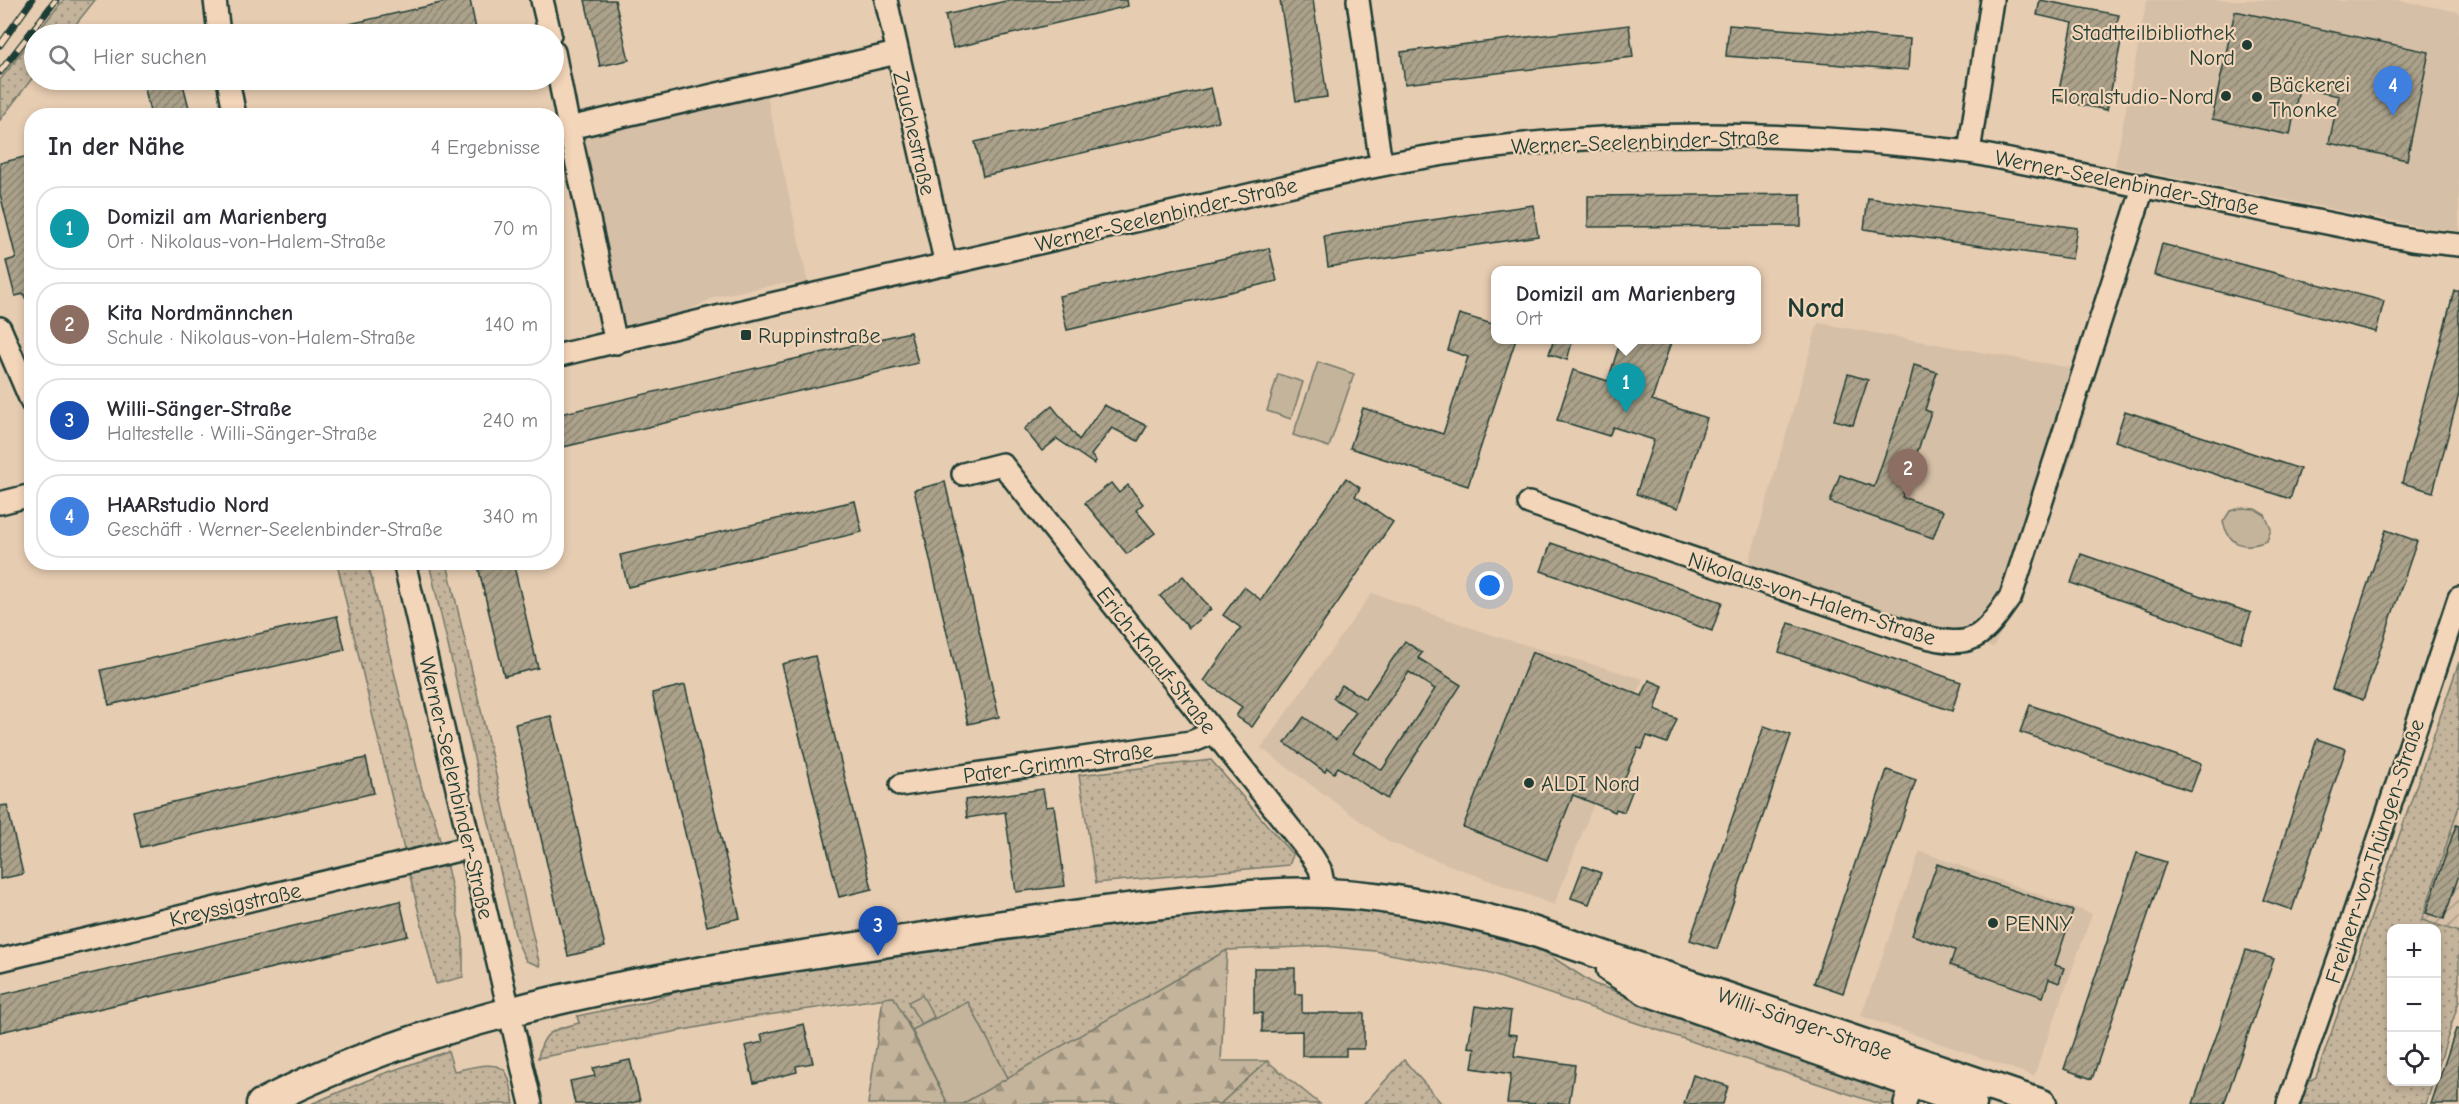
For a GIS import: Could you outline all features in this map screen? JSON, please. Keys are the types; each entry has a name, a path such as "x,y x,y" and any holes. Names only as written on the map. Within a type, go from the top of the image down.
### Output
{"main road":[{"name":"Willi-Sänger-Straße","path":"261,1104 373,1055 509,1013 725,967 1090,912 1240,896 1325,893 1384,898 1458,910 1568,942 2042,1104"},
{"name":"Willi-Sänger-Straße","path":"1568,942 1647,991 1908,1093 1972,1104"}],"street":[{"path":"216,0 218,24"},
{"path":"542,0 548,24"},
{"name":"Zauchestraße","path":"886,0 946,266"},
{"path":"1358,0 1379,151 1383,164"},
{"path":"1969,152 1992,0"},
{"path":"569,128 897,53"},
{"path":"230,90 233,108"},
{"path":"562,90 616,343"},
{"name":"Werner-Seelenbinder-Straße","path":"564,354 1383,164 1547,140 1769,135 1834,138 1969,152 2412,240 2459,245"},
{"name":"Nikolaus-von-Halem-Straße","path":"1529,503 1919,635 1956,643 1973,639 1990,627 2011,596 2144,186"},
{"path":"0,328 24,384"},
{"name":"Erich-Knauf-Straße","path":"963,474 1002,464 1311,856 1320,869 1325,893"},
{"path":"0,503 24,497"},
{"name":"Werner-Seelenbinder-Straße","path":"406,570 529,1103"},
{"name":"Freiherr-von-Thüngen-Straße","path":"2288,1104 2340,956 2459,598"},
{"name":"Pater-Grimm-Straße","path":"901,785 1191,742 1213,733"},
{"name":"Kreyssigstraße","path":"0,960 471,847"}],"shaded area":[{"path":"2147,0 2398,0 2459,12 2459,231 2429,228 2115,166"},
{"path":"765,87 808,283 779,284 717,296 679,315 627,329 580,129"},
{"path":"1818,323 2071,368 2096,376 2077,441 2037,553 1994,647 1954,640 1742,587"},
{"path":"1372,593 1495,636 1643,679 1554,905 1389,842 1261,748"},
{"path":"2459,806 2459,932 2441,926 2441,924 2421,920"},
{"path":"1920,851 2092,914 2034,1076 1861,1016"}],"green space":[{"path":"63,0 95,0 76,24 44,24"},
{"path":"24,49 24,89 0,120 0,80"},
{"path":"1318,362 1354,374 1329,447 1293,435"},
{"path":"1278,374 1303,382 1291,419 1267,411"},
{"path":"2241,508 2255,509 2265,515 2271,529 2267,541 2245,545 2239,544 2230,537 2223,522 2230,511"},
{"path":"339,570 370,570 422,789 434,817 441,845 405,854"},
{"path":"431,570 449,570 540,966 526,961 516,939"},
{"path":"2459,662 2459,806 2422,920 2434,924 2387,924 2387,1086 2432,1086 2426,1104 2301,1104 2306,1083 2316,1077"},
{"path":"1211,760 1293,855 1289,865 1096,883 1079,775"},
{"path":"446,863 463,938 463,977 436,984 409,872"},
{"path":"1277,903 1419,911 1535,946 1594,984 1886,1081 1897,1093 1896,1104 1879,1104 1487,973 1375,951 1324,946 1227,950 1008,1078 968,1002 912,1030 893,997 746,1018 538,1058 546,1036 556,1030 579,1023 577,1016 645,1002 695,986 1067,925"},
{"path":"2441,926 2459,932 2459,1001 2441,1058"},
{"path":"1227,950 1221,1061 1267,1061 1220,1104 962,1104"},
{"path":"922,995 934,1017 921,1024 908,1002"},
{"path":"894,997 948,1104 868,1104 883,998"},
{"path":"968,1002 1008,1078 962,1104 948,1104 912,1030"},
{"path":"448,1051 454,1071 488,1065 500,1067 505,1071 510,1082 514,1104 311,1104 380,1075"},
{"path":"1404,1060 1442,1104 1364,1104"},
{"path":"1267,1061 1320,1104 1220,1104"}],"building":[{"path":"454,0 470,0 475,24 349,24"},
{"path":"585,0 615,0 629,60 600,66"},
{"path":"1010,0 1127,0 1128,6 953,48 945,15"},
{"path":"1280,0 1313,0 1327,97 1296,101"},
{"path":"2040,0 2119,15 2115,31 2123,32 2107,110 2057,100 2073,23 2037,15"},
{"path":"2235,11 2429,52 2407,160 2329,143 2339,96 2299,88 2290,135 2212,119"},
{"path":"1629,25 1633,57 1405,84 1401,52"},
{"path":"1729,25 1910,39 1908,70 1726,56"},
{"path":"1211,88 1219,121 983,176 975,142"},
{"path":"145,90 184,90 189,108 149,108"},
{"path":"24,157 24,294 15,296 6,261 16,258 0,194 0,163"},
{"path":"1801,194 1801,226 1588,227 1588,196"},
{"path":"1868,198 2077,228 2072,259 1864,229"},
{"path":"1533,205 1538,236 1328,267 1324,236"},
{"path":"2162,244 2384,301 2376,332 2154,275"},
{"path":"1269,248 1277,281 1067,330 1059,296"},
{"path":"2454,291 2459,291 2459,394 2433,492 2402,483"},
{"path":"1459,314 1491,324 1491,344 1514,344 1468,486 1350,448 1363,408 1443,434 1468,357 1448,350"},
{"path":"910,332 918,363 564,447 564,413"},
{"path":"1552,344 1572,344 1567,360 1549,354"},
{"path":"1619,344 1670,344 1652,400 1707,418 1678,508 1636,494 1654,440 1613,427 1609,436 1557,420 1573,370 1608,381"},
{"path":"1914,365 1937,372 1925,410 1931,412 1902,497 1943,511 1933,538 1830,502 1840,475 1874,487"},
{"path":"1848,374 1868,380 1853,425 1834,420"},
{"path":"1104,405 1147,426 1138,441 1112,428 1091,455 1096,461 1094,464 1057,439 1042,451 1024,429 1052,406 1079,440"},
{"path":"2125,411 2300,469 2290,499 2115,441"},
{"path":"1346,478 1360,488 1355,496 1393,522 1252,727 1236,716 1242,707 1204,681 1241,628 1223,615 1244,587 1261,600"},
{"path":"945,482 999,717 968,724 914,490"},
{"path":"1111,483 1119,493 1128,485 1143,504 1136,510 1155,533 1127,554 1085,503"},
{"path":"855,501 862,532 628,587 620,555"},
{"path":"2386,530 2417,541 2363,700 2332,689"},
{"path":"1551,543 1722,602 1712,631 1541,571"},
{"path":"2081,554 2251,613 2241,642 2071,583"},
{"path":"479,570 515,570 538,668 504,676"},
{"path":"1183,576 1211,609 1189,628 1160,596"},
{"path":"337,616 345,650 109,705 101,670"},
{"path":"1789,623 1961,682 1952,711 1779,652"},
{"path":"1405,641 1422,653 1418,658 1461,685 1387,799 1338,767 1334,773 1327,768 1325,772 1285,743 1304,717 1336,740 1356,712 1333,698 1342,685 1365,699","holes":["1409,672 1435,689 1382,770 1353,752"]},
{"name":"ALDI Nord","path":"1532,652 1642,696 1649,680 1663,686 1655,710 1677,719 1667,743 1647,736 1642,749 1638,748 1622,784 1633,789 1624,812 1616,809 1615,812 1573,795 1547,860 1463,827"},
{"path":"815,656 872,889 839,897 782,664"},
{"path":"685,685 740,918 707,926 652,693"},
{"path":"2030,705 2201,764 2191,791 2020,732"},
{"path":"551,716 605,947 568,956 515,724"},
{"path":"1764,726 1791,735 1717,949 1690,940"},
{"path":"2317,739 2346,749 2292,910 2263,900"},
{"path":"366,758 374,793 141,847 133,811"},
{"path":"1887,770 1916,780 1843,993 1814,983"},
{"path":"1043,789 1046,807 1054,806 1065,886 1016,892 1005,812 967,818 965,800"},
{"path":"7,805 23,874 0,879 0,806"},
{"path":"2456,825 2459,826 2459,875 2444,919 2426,913"},
{"path":"2137,853 2166,862 2092,1079 2064,1069"},
{"name":"PENNY","path":"1937,864 2073,911 2055,965 2064,968 2059,983 2049,979 2043,997 1950,965 1955,950 1912,935"},
{"path":"1583,866 1601,873 1589,904 1571,898"},
{"path":"400,901 408,936 0,1032 0,995"},
{"path":"2246,950 2274,959 2224,1104 2193,1104"},
{"path":"1254,968 1295,968 1295,994 1302,994 1302,1013 1364,1013 1364,1049 1346,1049 1346,1056 1302,1056 1302,1031 1262,1032 1262,1013 1254,1013"},
{"path":"1475,1006 1511,1011 1508,1034 1517,1035 1514,1056 1575,1065 1569,1104 1507,1103 1511,1074 1472,1068 1475,1048 1468,1047"},
{"path":"804,1024 813,1063 796,1066 797,1072 754,1083 745,1046 763,1042 761,1034"},
{"path":"2456,1029 2459,1030 2459,1104 2431,1104 2437,1086 2441,1086 2441,1074"},
{"path":"630,1060 640,1101 627,1104 575,1104 570,1081 595,1076 593,1068"},
{"path":"1693,1075 1728,1086 1723,1104 1684,1104"}],"railway":[{"path":"0,45 32,0"},
{"path":"37,24 56,0"},
{"path":"0,72 24,41"}],"place":[{"name":"Stadtteilbibliothek Nord","path":"2247,45"},
{"name":"Floralstudio-Nord","path":"2226,96"},
{"name":"Bäckerei Thonke","path":"2257,97"},
{"name":"HAARstudio Nord","path":"2393,116"},
{"name":"Ruppinstraße","path":"746,335"},
{"name":"Domizil am Marienberg","path":"1626,413"},
{"name":"Kita Nordmännchen","path":"1908,499"},
{"name":"ALDI Nord","path":"1529,783"},
{"name":"PENNY","path":"1993,923"},
{"name":"Willi-Sänger-Straße","path":"878,956"}],"district":[{"name":"Nord","path":"1816,307"}]}
